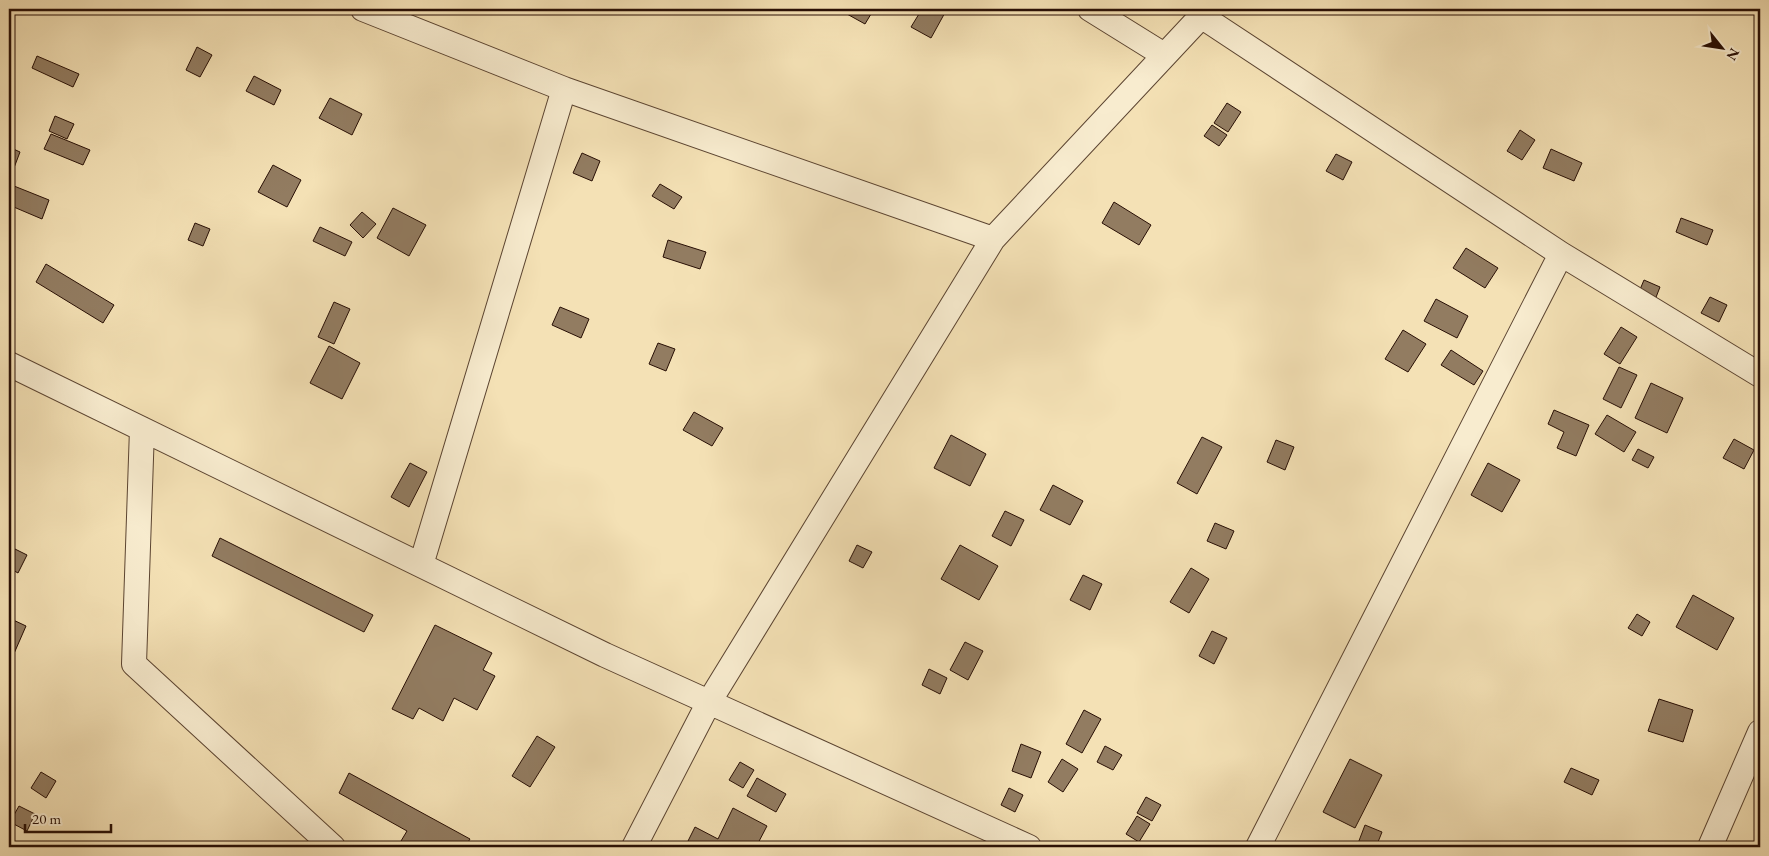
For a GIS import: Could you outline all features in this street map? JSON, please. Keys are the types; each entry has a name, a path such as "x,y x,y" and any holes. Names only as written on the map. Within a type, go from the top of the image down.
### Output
{"street":[{"path":"363,9 564,89 994,239"},
{"path":"1090,9 1164,55"},
{"path":"634,847 709,702 994,239 1205,12 1561,254 1760,375"},
{"path":"421,565 564,89"},
{"path":"1258,847 1561,254"},
{"path":"9,364 605,655 1029,847"},
{"path":"142,429 134,664 333,847"},
{"path":"1710,847 1760,732"}],"building":[{"path":"850,9 874,9 865,24 847,14"},
{"path":"922,9 947,9 931,38 911,27"},
{"path":"197,47 212,55 200,77 186,70"},
{"path":"37,56 79,74 73,87 32,68"},
{"path":"254,76 281,90 274,105 246,91"},
{"path":"330,98 362,114 352,135 319,118"},
{"path":"1227,103 1241,112 1228,132 1214,123"},
{"path":"55,116 74,124 67,139 49,131"},
{"path":"1212,125 1227,135 1219,146 1204,136"},
{"path":"1520,130 1535,140 1522,160 1507,151"},
{"path":"51,134 90,150 83,165 44,149"},
{"path":"9,147 20,152 9,181"},
{"path":"1551,149 1582,163 1574,181 1543,168"},
{"path":"582,153 600,161 592,181 573,173"},
{"path":"1336,154 1352,162 1343,180 1326,171"},
{"path":"273,165 301,180 287,207 258,192"},
{"path":"9,184 49,200 42,219 9,205"},
{"path":"660,184 682,197 674,209 652,196"},
{"path":"1114,202 1151,225 1139,245 1102,223"},
{"path":"393,208 426,225 409,256 377,238"},
{"path":"362,212 376,224 363,238 350,225"},
{"path":"1681,218 1713,230 1707,245 1676,232"},
{"path":"195,223 210,229 203,246 188,240"},
{"path":"320,227 352,242 345,256 313,241"},
{"path":"668,240 706,252 700,269 663,257"},
{"path":"1466,248 1498,268 1485,288 1453,268"},
{"path":"46,264 114,305 103,323 36,282"},
{"path":"1644,280 1660,287 1653,305 1636,299"},
{"path":"1710,297 1727,305 1719,322 1701,313"},
{"path":"1436,299 1468,316 1457,338 1424,321"},
{"path":"334,302 350,309 334,344 318,337"},
{"path":"560,307 589,319 581,338 552,325"},
{"path":"1621,327 1637,337 1620,364 1604,354"},
{"path":"1403,330 1426,344 1408,372 1385,359"},
{"path":"658,343 675,349 666,371 649,364"},
{"path":"329,346 360,363 342,399 310,383"},
{"path":"1451,350 1483,371 1474,385 1441,365"},
{"path":"1619,367 1637,375 1621,408 1603,399"},
{"path":"1651,383 1683,398 1667,433 1635,418"},
{"path":"1554,410 1589,425 1576,456 1557,448 1564,432 1548,424"},
{"path":"694,412 723,428 712,446 683,430"},
{"path":"1607,415 1636,432 1624,452 1595,434"},
{"path":"951,435 986,454 970,486 934,468"},
{"path":"1202,437 1222,447 1197,494 1177,483"},
{"path":"1734,439 1754,450 1744,469 1723,458"},
{"path":"1276,440 1294,447 1285,470 1267,462"},
{"path":"1638,449 1654,457 1648,468 1632,460"},
{"path":"410,463 427,472 409,507 391,497"},
{"path":"1488,463 1520,480 1502,512 1471,495"},
{"path":"1053,485 1083,501 1070,525 1040,510"},
{"path":"1005,511 1024,520 1011,546 992,536"},
{"path":"1215,523 1234,531 1226,549 1207,541"},
{"path":"220,538 373,615 364,632 212,556"},
{"path":"857,545 872,552 863,568 849,561"},
{"path":"960,545 998,566 979,600 941,579"},
{"path":"9,546 27,555 18,573 9,568"},
{"path":"1191,568 1209,579 1189,613 1170,602"},
{"path":"1083,575 1102,584 1090,610 1070,600"},
{"path":"1693,595 1734,618 1717,650 1676,627"},
{"path":"1637,614 1650,622 1642,636 1628,628"},
{"path":"9,618 26,626 9,665"},
{"path":"435,625 492,653 483,670 495,676 477,710 454,698 443,721 419,708 413,719 392,709"},
{"path":"1212,631 1227,638 1214,664 1199,656"},
{"path":"965,642 983,651 968,680 950,670"},
{"path":"929,669 947,678 940,694 922,685"},
{"path":"1659,699 1693,710 1683,742 1648,731"},
{"path":"1084,710 1101,719 1082,753 1066,744"},
{"path":"537,736 555,747 530,787 512,776"},
{"path":"1021,744 1041,752 1031,778 1012,771"},
{"path":"1105,746 1122,755 1113,770 1097,762"},
{"path":"1062,759 1078,769 1063,792 1048,782"},
{"path":"1350,759 1382,775 1355,828 1323,812"},
{"path":"740,762 754,770 743,788 729,780"},
{"path":"1571,768 1599,780 1592,795 1564,782"},
{"path":"41,772 56,781 46,798 31,788"},
{"path":"349,773 470,839 465,847 412,847 401,841 407,831 339,793"},
{"path":"757,778 786,794 776,812 747,796"},
{"path":"1009,788 1023,795 1015,812 1001,805"},
{"path":"1146,797 1161,805 1152,821 1137,813"},
{"path":"19,806 35,814 27,831 10,822"},
{"path":"733,808 767,826 756,847 701,847 688,841 695,827 718,839"},
{"path":"1137,816 1150,824 1139,842 1126,834"},
{"path":"1365,825 1382,832 1376,847 1357,846"}]}
